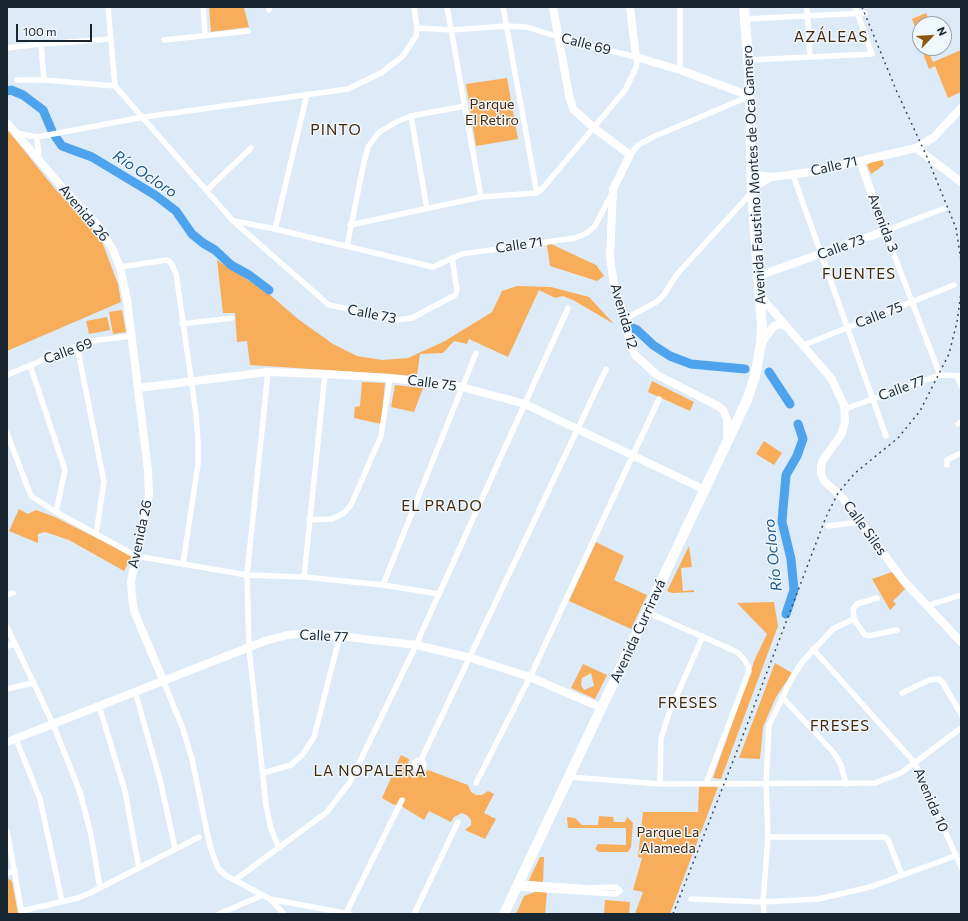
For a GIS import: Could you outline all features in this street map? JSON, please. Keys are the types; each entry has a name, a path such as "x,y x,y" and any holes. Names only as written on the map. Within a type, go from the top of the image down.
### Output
{"highway":[{"name":"Avenida Faustino Montes de Oca Gamero","path":"744,7 750,96 752,190 760,297 761,344"},
{"name":"Avenida Curriravá","path":"504,914 749,396 761,344"}],"street":[{"path":"108,7 115,86 144,117 233,221"},
{"path":"203,7 205,34"},
{"path":"17,133 37,136 144,117 307,94 348,90 381,73 403,56 416,36 417,28 414,7"},
{"path":"447,7 481,197"},
{"path":"503,7 537,193"},
{"path":"553,7 571,103 576,112 593,127 630,155"},
{"path":"350,225 481,197 537,193 543,188 626,88 637,65 630,7"},
{"path":"680,7 680,70"},
{"path":"807,7 810,56"},
{"path":"748,60 872,54 855,7"},
{"path":"745,19 865,12"},
{"name":"Calle 69","path":"417,28 452,30 506,26 527,27 579,43 680,70 750,96"},
{"path":"164,40 205,34 248,31"},
{"path":"7,48 41,44 111,40"},
{"path":"41,44 44,80"},
{"path":"17,80 44,80 115,86"},
{"path":"275,228 307,94"},
{"name":"Calle 71","path":"233,221 275,228 427,266 439,266 452,258 473,252 575,238 587,234 598,221 630,155 638,145 653,137 750,96"},
{"path":"347,246 350,225 364,162 368,147 374,138 387,126 411,116 465,106"},
{"name":"Calle 71","path":"752,175 793,175 812,172 916,148 934,137 961,108"},
{"path":"411,116 427,208"},
{"name":"Avenida 26","path":"7,123 100,228 113,250 120,267 127,299 148,471 149,495 131,581 134,611 183,729 192,759 213,858 218,868 224,875 270,899 284,914"},
{"path":"37,136 39,160"},
{"path":"207,190 252,148"},
{"path":"916,148 961,182"},
{"name":"Avenida 3","path":"860,161 940,375"},
{"path":"793,175 886,436"},
{"path":"625,319 658,301 666,293 678,273 752,190 772,176"},
{"name":"Avenida 12","path":"614,189 611,267 629,340 636,355 657,375 723,410 727,419 728,428 726,442"},
{"name":"Calle 73","path":"758,276 945,208"},
{"name":"Calle 73","path":"233,221 329,305 404,320 452,298 457,292 452,258"},
{"path":"120,267 162,260 171,262 176,273 196,420 198,464 184,564"},
{"name":"Calle 75","path":"804,345 954,285"},
{"path":"760,297 804,345 831,378 845,409"},
{"path":"234,880 327,812 350,782 416,646 568,308"},
{"path":"182,324 232,318"},
{"path":"761,344 774,326 782,324 786,327"},
{"name":"Calle 69","path":"7,375 77,346 98,340 131,336"},
{"path":"77,346 104,482 96,534"},
{"path":"383,585 476,353"},
{"path":"30,365 65,470 56,512"},
{"path":"421,760 471,658 606,369"},
{"path":"268,372 247,575 249,648 263,773 271,829 279,848"},
{"name":"Calle 75","path":"138,388 268,372 390,378 462,387 525,404 704,490"},
{"path":"304,577 325,374"},
{"name":"Calle 77","path":"845,409 940,375 959,376"},
{"path":"959,376 961,386"},
{"path":"309,520 332,520 344,513 351,505 381,436 390,378"},
{"path":"476,784 530,677 659,399"},
{"name":"Calle Siles","path":"845,409 845,422 841,435 823,460 821,474 824,481 842,497 903,580 961,642"},
{"path":"7,433 31,496 56,512 136,556 247,575 304,577 383,585 439,594"},
{"path":"947,465 947,460 961,453"},
{"path":"828,526 860,522"},
{"path":"7,595 13,593"},
{"path":"926,606 961,595"},
{"path":"877,598 857,604 853,609 854,619 864,634 868,636 877,636 897,630"},
{"path":"648,612 737,652 748,666 749,673 706,784"},
{"path":"764,914 763,902 768,837 766,783 768,732 772,718 794,676 813,649 838,626 854,619"},
{"path":"7,626 14,644 53,724 80,792 91,835 100,888"},
{"name":"Calle 77","path":"7,742 163,680 249,648 287,635 313,633 340,635 416,646 471,658 530,677 602,708"},
{"path":"263,773 291,765 303,754 314,737 340,635"},
{"path":"660,784 661,739 669,712 703,636"},
{"path":"7,646 14,644"},
{"name":"Avenida 10","path":"813,649 915,763 961,867"},
{"path":"902,693 929,680 939,679 943,683 961,714"},
{"path":"7,689 33,683"},
{"path":"135,692 160,780 174,848"},
{"path":"782,697 834,753 841,765 846,784"},
{"path":"99,706 125,791 139,868"},
{"path":"569,778 660,784 875,783 884,781 901,773 961,728"},
{"path":"16,739 40,799 62,901"},
{"path":"270,899 348,913 402,800"},
{"path":"414,914 458,822"},
{"path":"7,833 22,912 78,898 139,868 174,848 199,837"},
{"path":"768,837 885,837 888,840 902,875"},
{"path":"691,899 763,902 818,899 870,887 955,856"},
{"path":"7,873 15,871"},
{"path":"518,885 590,890"},
{"path":"219,914 263,895"}],"green space":[{"path":"209,7 244,8 249,27 211,32"},
{"path":"926,13 927,16 919,16"},
{"path":"961,50 961,92 948,98 935,66 929,69 924,56 930,56 933,62 947,56 952,56 952,54"},
{"name":"Parque El Retiro","path":"507,78 518,139 476,146 466,84"},
{"path":"7,129 55,189 86,220 101,239 118,284 121,302 7,351"},
{"path":"882,159 884,165 871,174 867,165 873,161"},
{"path":"551,244 596,265 604,276 597,281 550,266 547,245"},
{"path":"217,260 268,293 298,319 333,344 357,356 382,360 408,358 445,341 492,312 502,291 517,286 551,287 589,297 614,324 573,300 563,296 555,298 539,290 508,357 469,339 467,344 454,341 443,353 420,354 417,376 250,365 247,341 237,342 235,313 223,313"},
{"path":"122,310 126,332 113,334 109,312"},
{"path":"107,317 110,330 89,334 86,321"},
{"path":"652,381 694,402 690,411 648,392"},
{"path":"362,382 385,383 381,424 354,418 355,407 360,406"},
{"path":"395,385 423,388 414,412 391,407"},
{"path":"764,441 782,453 774,465 756,454"},
{"path":"19,509 28,514 36,510 55,517 132,556 124,571 69,540 45,532 38,534 38,543 9,531"},
{"path":"596,542 624,556 614,580 647,595 631,629 569,601"},
{"path":"689,546 692,567 681,568 683,591 694,590 694,592 672,593 667,591"},
{"path":"892,572 905,589 893,601 896,604 890,610 872,579"},
{"path":"774,602 778,626 721,779 713,778 755,659 767,634 737,603"},
{"path":"775,663 792,673 776,697 763,727 760,759 739,758"},
{"path":"583,664 607,675 595,699 571,688","holes":["591,673 594,686 584,690 581,685 582,678"]},
{"path":"401,755 409,759 408,766 415,774 423,774 428,770 468,785 471,792 476,795 482,795 488,791 494,794 484,813 496,819 485,839 465,830 471,825 471,820 468,816 462,813 454,817 451,822 429,811 424,820 398,804 394,805 382,798"},
{"name":"Parque La Alameda","path":"699,786 718,787 670,914 635,914 643,892 633,890 642,858 638,857 643,812 698,812"},
{"path":"599,816 613,817 614,822 625,822 627,817 633,823 631,847 628,852 599,852 595,849 598,844 626,845 626,828 568,828 567,817 575,818 582,825 598,825"},
{"path":"540,857 544,857 543,883 528,882"},
{"path":"7,878 12,881 18,914 7,914"},
{"path":"535,892 547,892 545,914 514,914 517,912 524,896"},
{"path":"605,900 630,902 629,914 604,914"}],"waterway":[{"name":"Río Ocloro","path":"7,91 11,90 23,95 43,110 52,131"},
{"name":"Río Ocloro","path":"55,136 62,146 92,157 155,195 176,211 192,234 215,250 231,265 249,275 269,290"},
{"name":"Río Ocloro","path":"630,327 637,330 653,345 670,356 691,364 745,369"},
{"name":"Río Ocloro","path":"769,372 790,404"},
{"name":"Río Ocloro","path":"786,614 794,590 791,559 782,522 786,475 797,456 803,439 798,424"}],"railway":[{"path":"862,7 956,228 961,261"},
{"path":"673,914 826,517 838,493 855,473 898,438 920,411 949,354 957,322 961,292"}],"district":[{"name":"AZÁLEAS","path":"831,37"},
{"name":"PINTO","path":"336,130"},
{"name":"FUENTES","path":"859,274"},
{"name":"EL PRADO","path":"442,506"},
{"name":"FRESES","path":"688,703"},
{"name":"FRESES","path":"840,726"},
{"name":"LA NOPALERA","path":"370,771"}]}
